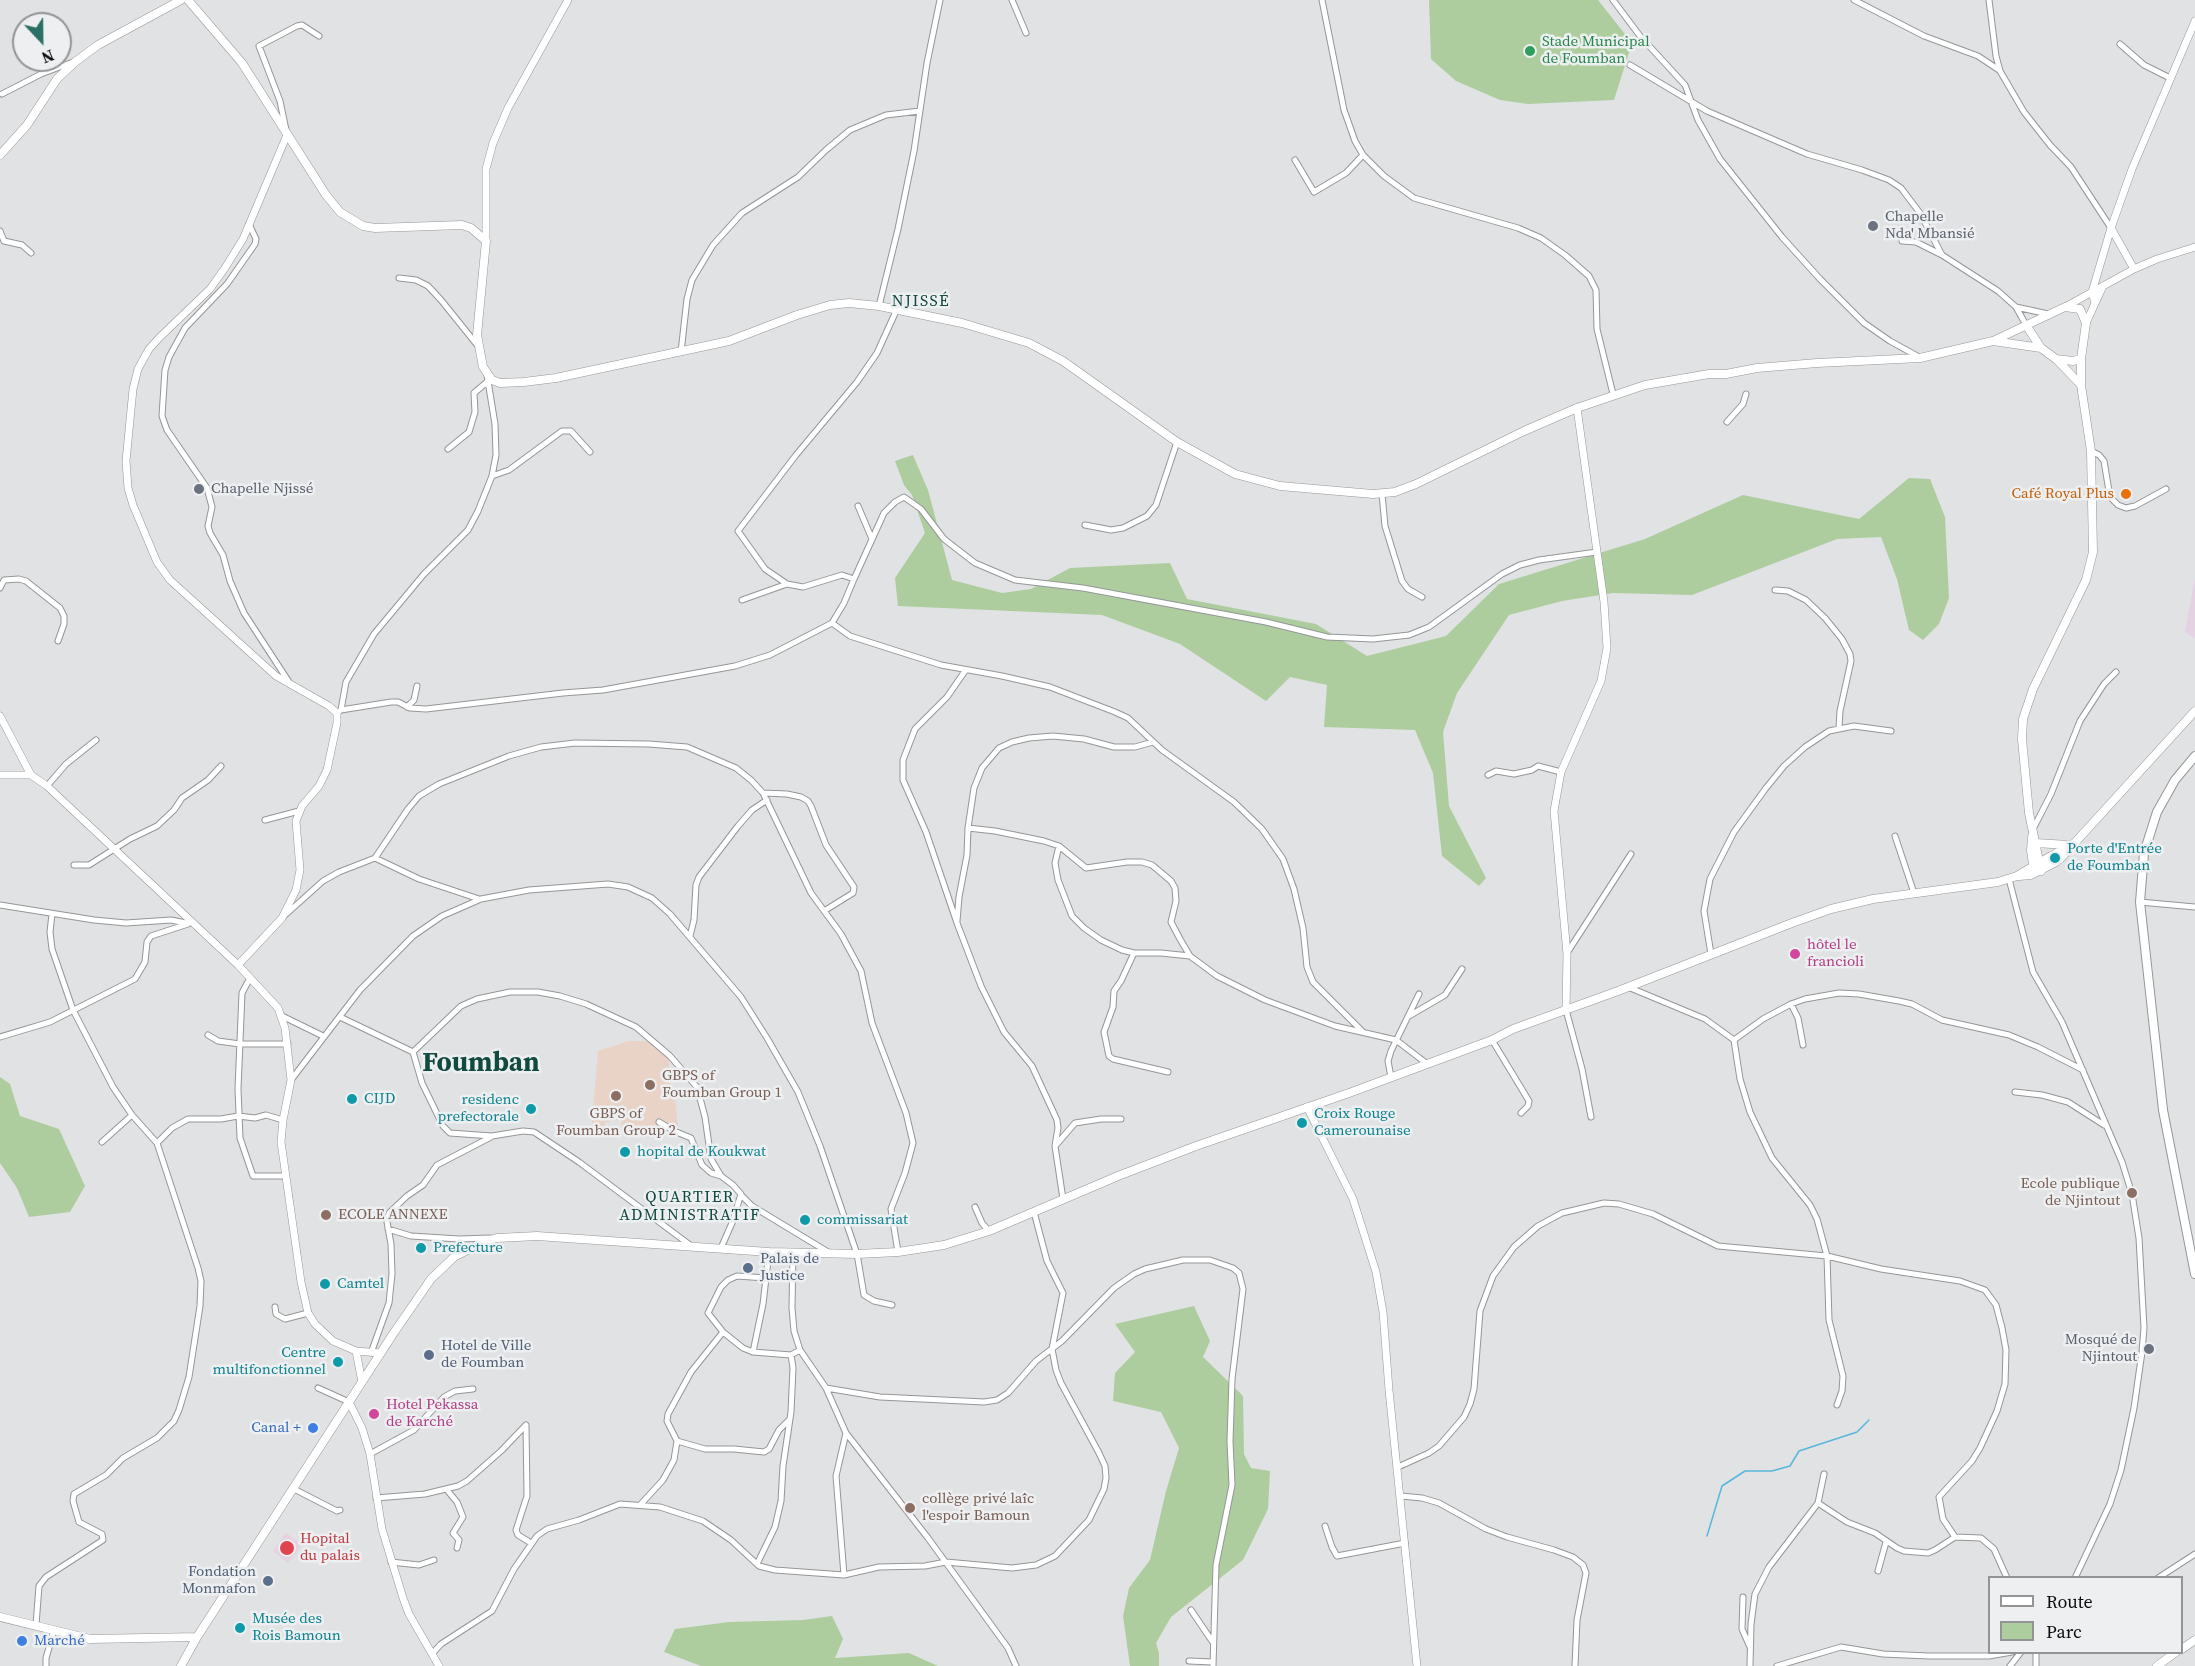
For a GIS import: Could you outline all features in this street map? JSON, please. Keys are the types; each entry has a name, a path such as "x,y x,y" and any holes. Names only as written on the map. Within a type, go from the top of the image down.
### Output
{"highway":[{"path":"2195,756 2175,780 2157,812 2144,853 2140,902 2163,1110 2195,1274"}],"main road":[{"path":"0,155 27,125 57,79 75,62 98,45 181,0"},
{"path":"188,0 242,63 326,195 340,212 363,226 375,228 462,225 471,228 486,241 477,335 478,346 487,379 500,383 524,382 729,341 830,305 849,303 879,306 993,331 1029,343 1063,361 1177,442 1212,462 1255,481 1296,489 1382,494 1416,484 1524,430 1577,408 1645,385 1757,368 1920,358 1993,341 2065,307 2079,309 2086,323 2081,359 2081,385 2091,452 2093,540 2090,567 2076,604 2032,689 2023,719 2022,740 2037,868"},
{"path":"2026,325 2041,348 2056,358 2081,385"},
{"path":"1993,341 2041,348"},
{"path":"2056,358 2066,361 2081,359"},
{"path":"181,1666 197,1637 381,1353 440,1269 469,1248 497,1238 537,1236 769,1252 857,1254 898,1252 944,1245 989,1230 1196,1146 1492,1040 1513,1029 1831,909 1873,899 1982,886 2037,868 2079,840 2195,711"},
{"path":"2032,840 2069,845"},
{"path":"2016,876 2032,840"},
{"path":"2055,858 2069,845 2079,840"},
{"path":"0,1617 90,1639 197,1637"},
{"path":"2157,1666 2175,1654"}],"street":[{"path":"486,241 486,169 493,143 518,90 568,0"},
{"path":"879,306 898,229 940,0"},
{"path":"1012,0 1026,33"},
{"path":"1322,0 1344,110 1355,141 1363,155 1384,176 1414,198 1518,228 1541,238 1589,276 1596,290 1597,329 1613,394"},
{"path":"1613,0 1640,36 1685,85 1698,120 1720,159 1782,237 1864,323 1920,358"},
{"path":"1854,0 1924,36 1978,56 2000,71"},
{"path":"1989,0 2000,71 2024,112 2071,167 2111,228 2134,269"},
{"path":"2095,303 2092,292 2111,228 2132,169 2195,21"},
{"path":"319,36 302,25 259,46 280,101 287,135 249,224 225,268 210,289 149,349 138,369 133,389 128,433 126,477 133,505 162,570 231,638 276,676 339,712 392,702 398,702 407,707 426,709 603,690 735,666 770,655 832,623 844,603 884,513 904,497 921,509 944,539 968,557 1015,580 1083,588 1266,622 1327,637 1373,639 1409,635 1428,627 1502,574 1520,565 1597,552"},
{"path":"2120,44 2144,65 2170,78"},
{"path":"2,94 41,74 75,62"},
{"path":"1630,65 1693,103 1807,154 1888,180 1901,188 1909,197 1931,233 1941,255"},
{"path":"681,352 687,299 692,280 713,246 742,213 798,177 850,130 886,115 920,111"},
{"path":"1295,160 1314,192 1346,173 1363,155"},
{"path":"249,224 256,239 255,244 227,284 185,328 168,357 162,416 167,430 207,488 212,507 208,526 210,533 223,555 230,581 244,613 292,687"},
{"path":"0,231 4,241 22,245 31,253"},
{"path":"1902,241 1916,242 1990,285 2016,307 2026,325"},
{"path":"2065,307 2134,269 2195,247"},
{"path":"399,278 416,280 428,286 478,346"},
{"path":"2086,323 2103,286"},
{"path":"2016,307 2048,314"},
{"path":"854,579 842,575 803,587 788,584 765,569 738,531 796,455 857,382 877,353 897,309"},
{"path":"448,449 469,432 475,412 474,393 487,379"},
{"path":"282,918 299,881 296,825 299,811 323,780 327,770 346,682 374,634 424,574 468,530 492,476 496,455 495,424 487,379"},
{"path":"1727,422 1743,404 1746,394"},
{"path":"1577,408 1606,621 1605,662 1601,681 1561,772 1554,819 1567,954 1566,1010 1582,1069 1591,1117"},
{"path":"492,476 508,470 562,431 571,431 590,452"},
{"path":"1085,525 1111,530 1123,528 1147,516 1156,505 1177,442"},
{"path":"2091,452 2099,455 2104,461 2110,497 2118,505 2126,508 2135,506 2166,489"},
{"path":"1382,494 1385,526 1402,581 1408,590 1422,597"},
{"path":"858,506 872,539"},
{"path":"0,588 4,580 26,581 60,608 64,616 64,624 58,641"},
{"path":"742,600 788,584"},
{"path":"1775,590 1788,591 1806,600 1825,618 1842,639 1850,654 1851,661 1840,711 1839,728"},
{"path":"832,623 850,636 941,665 1050,687 1128,717 1153,742 1234,802 1255,821 1277,848 1294,889 1303,928 1309,973 1313,982 1362,1031"},
{"path":"965,670 947,697 915,729 904,755 903,780 930,841 981,986 1004,1032 1032,1066 1057,1120 1055,1146 1063,1199"},
{"path":"2032,840 2080,721 2104,684 2116,672"},
{"path":"407,707 414,700 417,686"},
{"path":"0,716 32,775 48,786 190,924 238,965 278,1008 288,1044 291,1080 281,1142 300,1276 308,1313 315,1324 333,1341 356,1351 381,1353"},
{"path":"1711,954 1705,917 1706,895 1710,879 1746,812 1784,766 1820,736 1839,728 1854,726 1891,731"},
{"path":"957,923 974,788 982,768 999,748 1012,742 1053,736 1084,739 1114,747 1135,747 1153,742"},
{"path":"48,786 66,764 96,740"},
{"path":"238,965 282,918 323,881 375,858 419,796 439,784 509,756 541,747 575,742 621,742 687,747 736,768 763,793 811,893 859,965 876,1038 910,1126 912,1151 891,1209 898,1252"},
{"path":"1488,775 1497,771 1514,774 1532,770 1538,765 1561,772"},
{"path":"74,865 89,865 130,839 157,826 174,810 182,798 208,780 221,766"},
{"path":"0,775 32,775"},
{"path":"763,793 787,794 808,801 826,845 855,887 853,892 824,911"},
{"path":"690,936 699,877 752,810 767,800"},
{"path":"265,820 299,811"},
{"path":"968,828 1032,838 1059,846 1086,868 1109,863 1142,862 1152,865 1171,881 1177,895 1171,918 1172,927 1190,956 1217,976 1265,1000 1335,1026 1396,1040 1426,1063"},
{"path":"1895,836 1914,893"},
{"path":"1059,846 1055,863 1058,880 1072,916 1084,928 1101,940 1122,950 1134,953 1190,956"},
{"path":"1567,954 1631,854"},
{"path":"375,858 405,874 481,899"},
{"path":"2016,876 2031,966 2062,1022 2122,1162 2135,1212 2140,1249 2144,1328 2139,1376 2121,1470 2110,1504 2076,1576"},
{"path":"291,1080 322,1036 360,990 413,936 442,916 481,899 529,890 608,884 628,887 652,898 670,914 741,997 767,1038 798,1092 820,1146 857,1254 864,1295 874,1301 892,1305"},
{"path":"2140,902 2195,907"},
{"path":"0,905 126,923 171,920 190,924"},
{"path":"36,1625 39,1586 45,1577 103,1540 102,1534 79,1522 73,1501 74,1494 101,1479 123,1458 157,1438 167,1429 179,1410 187,1385 196,1334 201,1281 194,1251 157,1143 132,1115 113,1087 73,1010 52,949 50,932 52,914"},
{"path":"0,1037 50,1022 135,979 145,962 147,942 151,936 190,924"},
{"path":"1134,953 1114,991 1113,1007 1104,1032 1109,1056 1113,1059 1168,1072"},
{"path":"1409,1016 1446,995 1462,969"},
{"path":"250,978 242,993 238,1116 241,1145 253,1176 286,1176"},
{"path":"1628,987 1705,1019 1734,1040 1740,1079 1750,1112 1772,1158 1810,1205 1817,1219 1827,1256 1829,1320 1843,1377 1842,1391 1837,1405"},
{"path":"413,1052 461,1006 477,999 510,992 538,992 586,1004 636,1027 670,1056 697,1087 702,1101 709,1152 721,1176"},
{"path":"1734,1040 1763,1019 1805,999 1839,993 1875,996 1912,1004 1942,1020 1994,1030 2022,1040 2083,1070"},
{"path":"1391,1077 1388,1061 1419,994"},
{"path":"1791,1004 1798,1018 1803,1045"},
{"path":"282,1016 322,1036"},
{"path":"340,1017 413,1052 422,1083 443,1126 450,1133 492,1136 523,1131 534,1132 643,1208 690,1245"},
{"path":"208,1035 218,1041 240,1044 288,1044"},
{"path":"1492,1040 1529,1101 1528,1106 1521,1113"},
{"path":"2015,1092 2042,1095 2068,1102 2105,1126"},
{"path":"1307,1107 1353,1199 1376,1272 1383,1312 1416,1666"},
{"path":"102,1142 132,1115"},
{"path":"157,1143 172,1128 188,1119 221,1119 238,1116 255,1118 272,1115 283,1120"},
{"path":"1055,1146 1075,1123 1121,1119"},
{"path":"659,1122 691,1138 702,1165 711,1173 721,1176 733,1185 752,1206 830,1253"},
{"path":"371,1353 389,1303 392,1274 387,1222 389,1213 423,1185 437,1165 492,1136"},
{"path":"721,1248 732,1224 741,1194"},
{"path":"1398,1467 1439,1446 1464,1417 1473,1389 1480,1311 1493,1276 1514,1247 1538,1226 1562,1213 1604,1203 1619,1204 1653,1214 1718,1246 1827,1256 1881,1269 1960,1281 1985,1290 1996,1305 2006,1350 2006,1370 2003,1393 1980,1448 1972,1461 1939,1497 1943,1519 1955,1537"},
{"path":"975,1207 982,1223 989,1230"},
{"path":"432,1654 441,1644 492,1611 514,1569 537,1536 559,1525 620,1504 660,1507 703,1521 731,1540 764,1569 844,1575 879,1567 925,1566 946,1562 1012,1569 1046,1562 1055,1556 1089,1520 1098,1504 1104,1489 1105,1466 1061,1383 1052,1349 1063,1293 1047,1261 1034,1212"},
{"path":"388,1229 411,1236 434,1238 497,1238"},
{"path":"753,1352 764,1304 769,1252"},
{"path":"793,1252 792,1308 794,1331 800,1350 826,1388 846,1433 946,1562 1008,1648 1016,1666"},
{"path":"826,1388 880,1397 997,1400 1008,1393 1036,1361 1062,1341 1114,1288 1145,1269 1183,1260 1210,1260 1224,1263 1239,1273 1243,1289 1232,1379 1230,1441 1232,1485 1216,1565 1213,1664 1190,1661"},
{"path":"766,1278 737,1276 728,1280 721,1287 708,1313 723,1332 743,1348 753,1352 791,1355 800,1350"},
{"path":"275,1307 276,1314 285,1319 308,1313"},
{"path":"640,1504 670,1470 674,1460 677,1441 666,1417 687,1378 723,1332"},
{"path":"356,1351 363,1382"},
{"path":"757,1564 775,1527 780,1508 790,1419 793,1368 791,1355"},
{"path":"318,1388 349,1402 362,1428 370,1454 382,1529 391,1562 409,1614 439,1666"},
{"path":"370,1454 414,1430 444,1397 455,1391 473,1389"},
{"path":"677,1441 705,1449 764,1452 769,1449 779,1430 790,1419"},
{"path":"376,1498 447,1490 467,1481 526,1425 527,1496 516,1530 531,1543"},
{"path":"844,1575 836,1476 846,1433"},
{"path":"1750,1666 1753,1603 1775,1558 1818,1503 1824,1474"},
{"path":"294,1489 337,1511 340,1510"},
{"path":"447,1490 457,1503 463,1517 453,1533 459,1540 457,1548"},
{"path":"1401,1496 1422,1498 1439,1503 1486,1529 1507,1538 1573,1557 1583,1565 1586,1573 1577,1620 1575,1666"},
{"path":"1818,1503 1847,1522 1875,1533 1886,1542 1904,1551 1928,1552 1955,1537 1980,1538 1994,1549 2006,1576"},
{"path":"1325,1526 1337,1556 1405,1543"},
{"path":"1878,1571 1886,1542"},
{"path":"2161,1576 2195,1554"},
{"path":"391,1562 419,1565 434,1560"},
{"path":"1743,1597 1742,1629 1750,1647"},
{"path":"1191,1610 1210,1635 1214,1645"},
{"path":"46,1666 54,1630"},
{"path":"1777,1666 1841,1647 1883,1654 1929,1656 2004,1654"},
{"path":"2010,1666 2020,1654"}],"shaded area":[{"path":"2195,578 2195,638 2185,632"},
{"path":"629,1041 648,1041 669,1059 669,1081 674,1090 678,1126 622,1130 621,1120 605,1122 605,1131 591,1132 598,1051"},
{"name":"Hopital du palais","path":"286,1533 302,1545 288,1563 273,1551"}],"green space":[{"name":"Stade Municipal de Foumban","path":"1429,0 1598,0 1632,43 1614,100 1528,104 1500,100 1456,81 1431,59"},
{"path":"913,455 928,490 952,580 1002,593 1031,589 1070,568 1170,563 1187,599 1316,624 1367,656 1446,636 1499,584 1645,539 1743,495 1859,519 1909,478 1930,479 1945,517 1949,598 1939,624 1923,640 1909,630 1897,579 1881,537 1837,539 1692,595 1613,593 1562,601 1509,615 1457,693 1443,732 1449,806 1486,878 1479,886 1442,856 1433,773 1415,730 1324,727 1327,685 1290,677 1266,701 1180,644 1102,615 898,606 895,578 925,533 912,495 904,485 895,461"},
{"path":"0,1077 10,1084 20,1116 59,1129 85,1186 70,1212 29,1217 17,1188 0,1163"},
{"path":"1194,1306 1210,1341 1203,1357 1243,1396 1244,1454 1251,1468 1270,1471 1268,1509 1243,1560 1171,1617 1156,1643 1159,1666 1130,1666 1123,1616 1129,1588 1150,1560 1166,1491 1179,1448 1161,1412 1113,1401 1115,1373 1135,1352 1115,1324"},
{"path":"832,1616 843,1639 835,1658 909,1653 938,1666 701,1666 664,1652 675,1629 729,1622 803,1620"}],"waterway":[{"path":"1707,1536 1722,1486 1745,1471 1772,1471 1790,1466 1799,1451 1857,1432 1869,1420"}],"place":[{"name":"Stade Municipal de Foumban","path":"1530,51"},
{"name":"Chapelle Nda' Mbansié","path":"1873,226"},
{"name":"Chapelle Njissé","path":"199,489"},
{"name":"Café Royal Plus","path":"2126,494"},
{"name":"Porte d'Entrée de Foumban","path":"2055,858"},
{"name":"hôtel le francioli","path":"1795,954"},
{"name":"GBPS of Foumban Group 1","path":"650,1085"},
{"name":"GBPS of Foumban Group 2","path":"616,1096"},
{"name":"CIJD","path":"352,1099"},
{"name":"residenc prefectorale","path":"531,1109"},
{"name":"Croix Rouge Camerounaise","path":"1302,1123"},
{"name":"hopital de Koukwat","path":"625,1152"},
{"name":"Ecole publique de Njintout","path":"2132,1193"},
{"name":"ECOLE ANNEXE","path":"326,1215"},
{"name":"commissariat","path":"805,1220"},
{"name":"Prefecture","path":"421,1248"},
{"name":"Palais de Justice","path":"748,1268"},
{"name":"Camtel","path":"325,1284"},
{"name":"Mosqué de Njintout","path":"2149,1349"},
{"name":"Hotel de Ville de Foumban","path":"429,1355"},
{"name":"Centre multifonctionnel","path":"338,1362"},
{"name":"Hotel Pekassa de Karché","path":"374,1414"},
{"name":"Canal +","path":"313,1428"},
{"name":"collège privé laîc l'espoir Bamoun","path":"910,1508"},
{"name":"Hopital du palais","path":"287,1548"},
{"name":"Fondation Monmafon","path":"268,1581"},
{"name":"Musée des Rois Bamoun","path":"240,1628"},
{"name":"Marché","path":"22,1641"}],"district":[{"name":"NJISSÉ","path":"921,302"},
{"name":"Foumban","path":"481,1064"},
{"name":"QUARTIER ADMINISTRATIF","path":"690,1207"}]}
